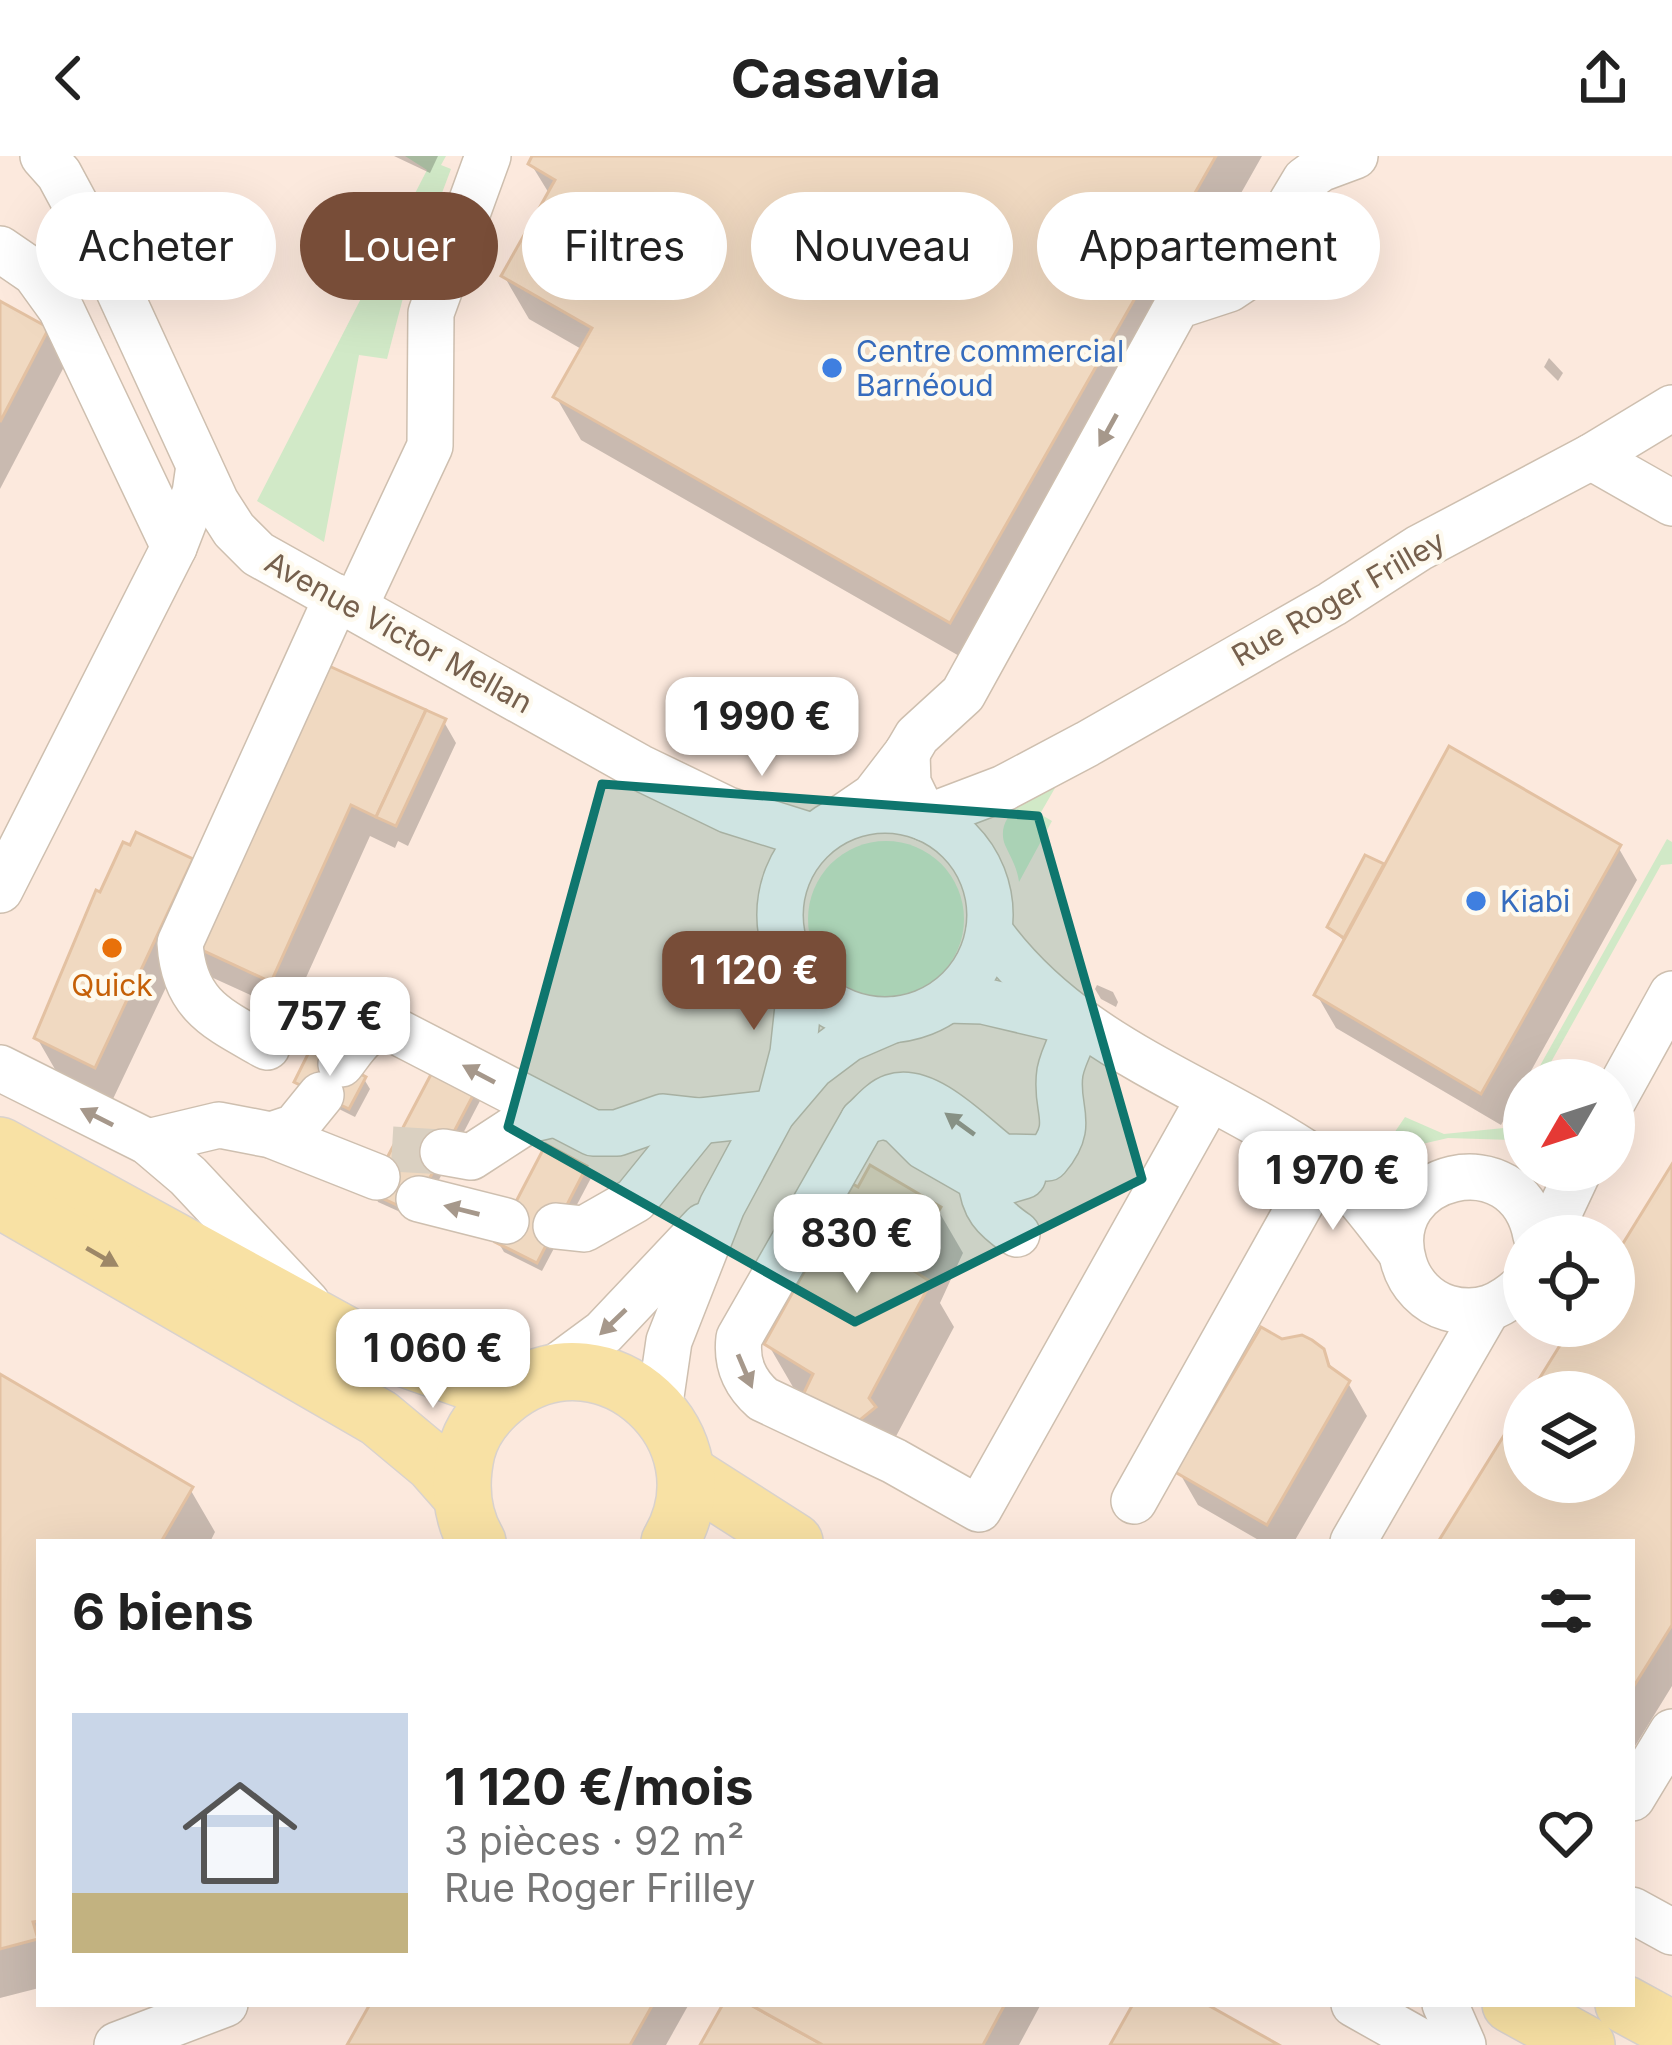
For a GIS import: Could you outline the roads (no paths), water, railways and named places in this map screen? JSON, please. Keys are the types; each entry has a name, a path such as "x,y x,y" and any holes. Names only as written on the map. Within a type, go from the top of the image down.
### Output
{"main road":[{"path":"0,1146 329,1327 436,1371 470,1381 534,1380 578,1372 608,1377 636,1390 658,1410 681,1448 686,1501 671,1539"},
{"path":"0,1199 379,1418 433,1463 471,1529"},
{"path":"471,1529 462,1469 469,1444 481,1420 534,1380"},
{"path":"686,1473 789,1539"},
{"path":"1516,2007 1586,2045"},
{"path":"1630,2007 1672,2030"}],"street":[{"name":"Avenue Victor Mellan","path":"43,156 59,174 101,252 216,502 258,554 686,791 751,819 826,828 866,812 896,811 925,818"},
{"path":"267,1047 210,1014 182,971 180,943 346,602 430,446 431,313 488,156"},
{"path":"892,1020 857,1017 826,1003 801,979 785,950 779,917 784,884 796,858 826,828 874,796 963,694 1177,306 1229,289 1247,277 1305,180 1355,156"},
{"path":"0,249 35,273 61,309 174,547"},
{"name":"Rue Roger Frilley","path":"925,818 1004,788 1672,408"},
{"path":"1591,457 1672,503"},
{"path":"0,890 174,547 195,493 199,466"},
{"path":"919,739 908,783 925,818 966,848 987,909 1036,989 1079,1024 1323,1164 1432,1186"},
{"path":"272,1135 296,1127 364,1034 378,1028 391,1028 592,1133 617,1133 776,1106 812,1066 848,1039 892,1020 921,1014 947,1000 967,981 981,958 987,909 982,837 991,802 1004,788"},
{"name":"Avenue Victor Mellan","path":"686,791 748,841 784,884"},
{"path":"658,1410 669,1341 722,1206 776,1106 793,1053 801,979"},
{"path":"1635,1061 1672,994"},
{"path":"947,1000 1024,1009 1079,1024"},
{"path":"863,1121 884,1116 898,1121 925,1147 981,1179 996,1184 1012,1181 1047,1158 1066,1127 1059,1087 1061,1067 1079,1024"},
{"path":"0,1068 148,1142 188,1176 329,1327"},
{"path":"1047,1158 1000,1157 972,1131 912,1096 898,1095 884,1102 863,1121 739,1338 742,1371 763,1399 894,1461 980,1509 1209,1099"},
{"path":"443,1152 471,1157 528,1120 554,1114"},
{"path":"556,1226 584,1229 634,1200 681,1119"},
{"path":"148,1142 219,1125 272,1135 320,1154 384,1163"},
{"path":"1323,1164 1400,1251"},
{"path":"1134,1501 1323,1164"},
{"path":"1503,1174 1450,1178 1432,1186 1408,1212 1400,1251 1407,1274 1421,1293 1441,1306 1464,1312 1503,1298"},
{"path":"981,1179 982,1199 994,1218 1017,1234"},
{"path":"418,1199 506,1221"},
{"path":"534,1380 604,1332 722,1206"},
{"path":"1355,1539 1503,1300"},
{"path":"1326,1539 1431,1353 1441,1306"},
{"path":"1635,1793 1672,1732"},
{"path":"1635,1912 1672,1932"},
{"path":"116,2045 217,2007"},
{"path":"1359,2007 1427,2045"},
{"path":"1446,2007 1463,2045"}],"tunnel":[{"path":"392,1149 443,1152"}],"place":[{"name":"Centre commercial Barnéoud","path":"832,368"},
{"name":"Kiabi","path":"1476,901"},
{"name":"Quick","path":"112,948"}]}
